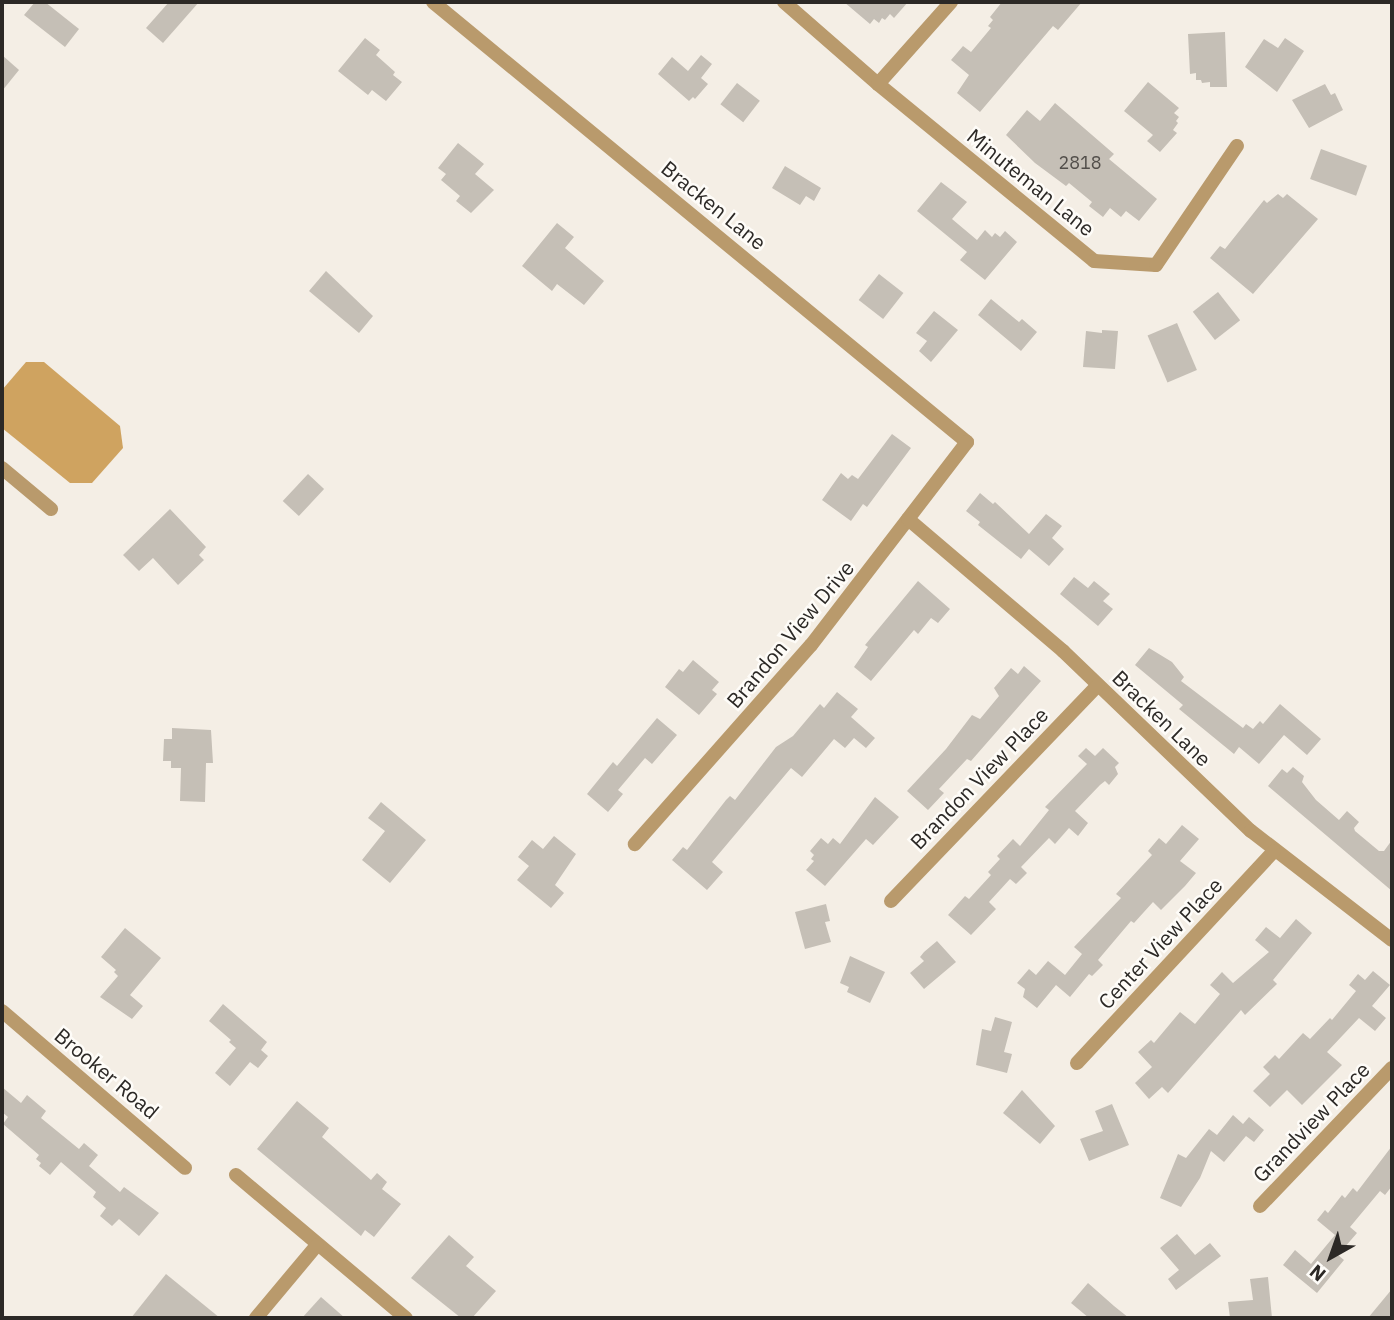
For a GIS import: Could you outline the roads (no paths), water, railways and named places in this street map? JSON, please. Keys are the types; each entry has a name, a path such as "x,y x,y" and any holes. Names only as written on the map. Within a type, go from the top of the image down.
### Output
{"street":[{"name":"Bracken Lane","path":"433,2 967,442"},
{"name":"Minuteman Lane","path":"784,2 878,84 1094,261 1156,265 1237,146"},
{"path":"878,84 951,2"},
{"name":"Brandon View Drive","path":"635,844 811,645 967,442"},
{"path":"2,468 51,509"},
{"name":"Bracken Lane","path":"908,519 1017,610 1186,772 1274,851 1392,940"},
{"name":"Brandon View Place","path":"891,901 1098,685"},
{"name":"Center View Place","path":"1077,1063 1274,851"},
{"name":"Brooker Road","path":"2,1011 185,1168"},
{"name":"Grandview Place","path":"1261,1206 1392,1068"},
{"path":"236,1175 406,1318"},
{"path":"256,1318 317,1245"}]}
